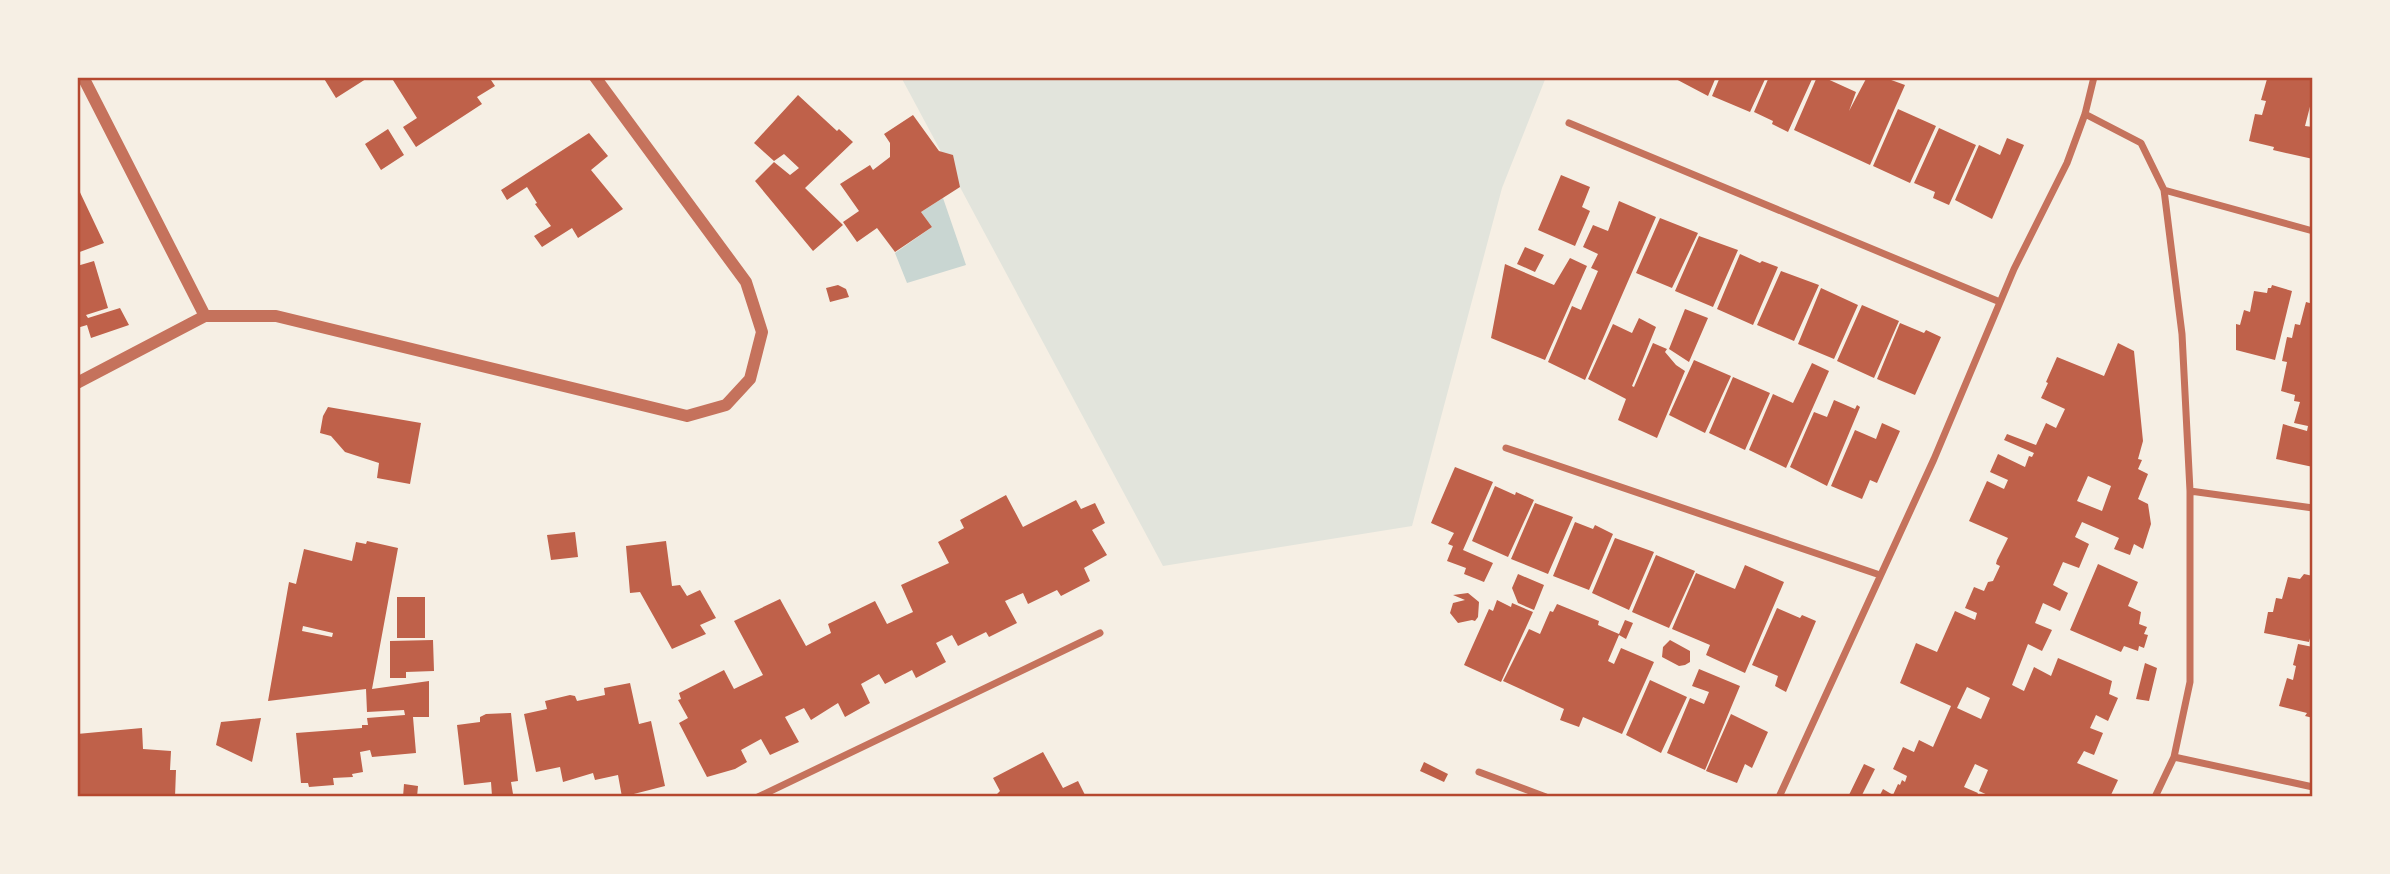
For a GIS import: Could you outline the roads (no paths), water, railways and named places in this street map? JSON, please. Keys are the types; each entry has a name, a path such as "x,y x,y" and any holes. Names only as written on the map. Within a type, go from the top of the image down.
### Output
{"street":[{"path":"83,77 205,316"},
{"path":"77,383 205,316 276,316 687,416 726,405 750,379 762,332 746,282 595,77"},
{"path":"1779,797 1934,459 2014,269 2067,163 2085,114 2094,77"},
{"path":"2085,114 2141,142 2164,190 2182,334 2190,491 2190,682 2174,757 2155,797"},
{"path":"1569,123 2000,302"},
{"path":"2164,190 2313,231"},
{"path":"1506,448 1880,575"},
{"path":"2190,491 2313,508"},
{"path":"758,797 1100,633"},
{"path":"2174,757 2313,787"},
{"path":"1479,772 1546,797"}]}
